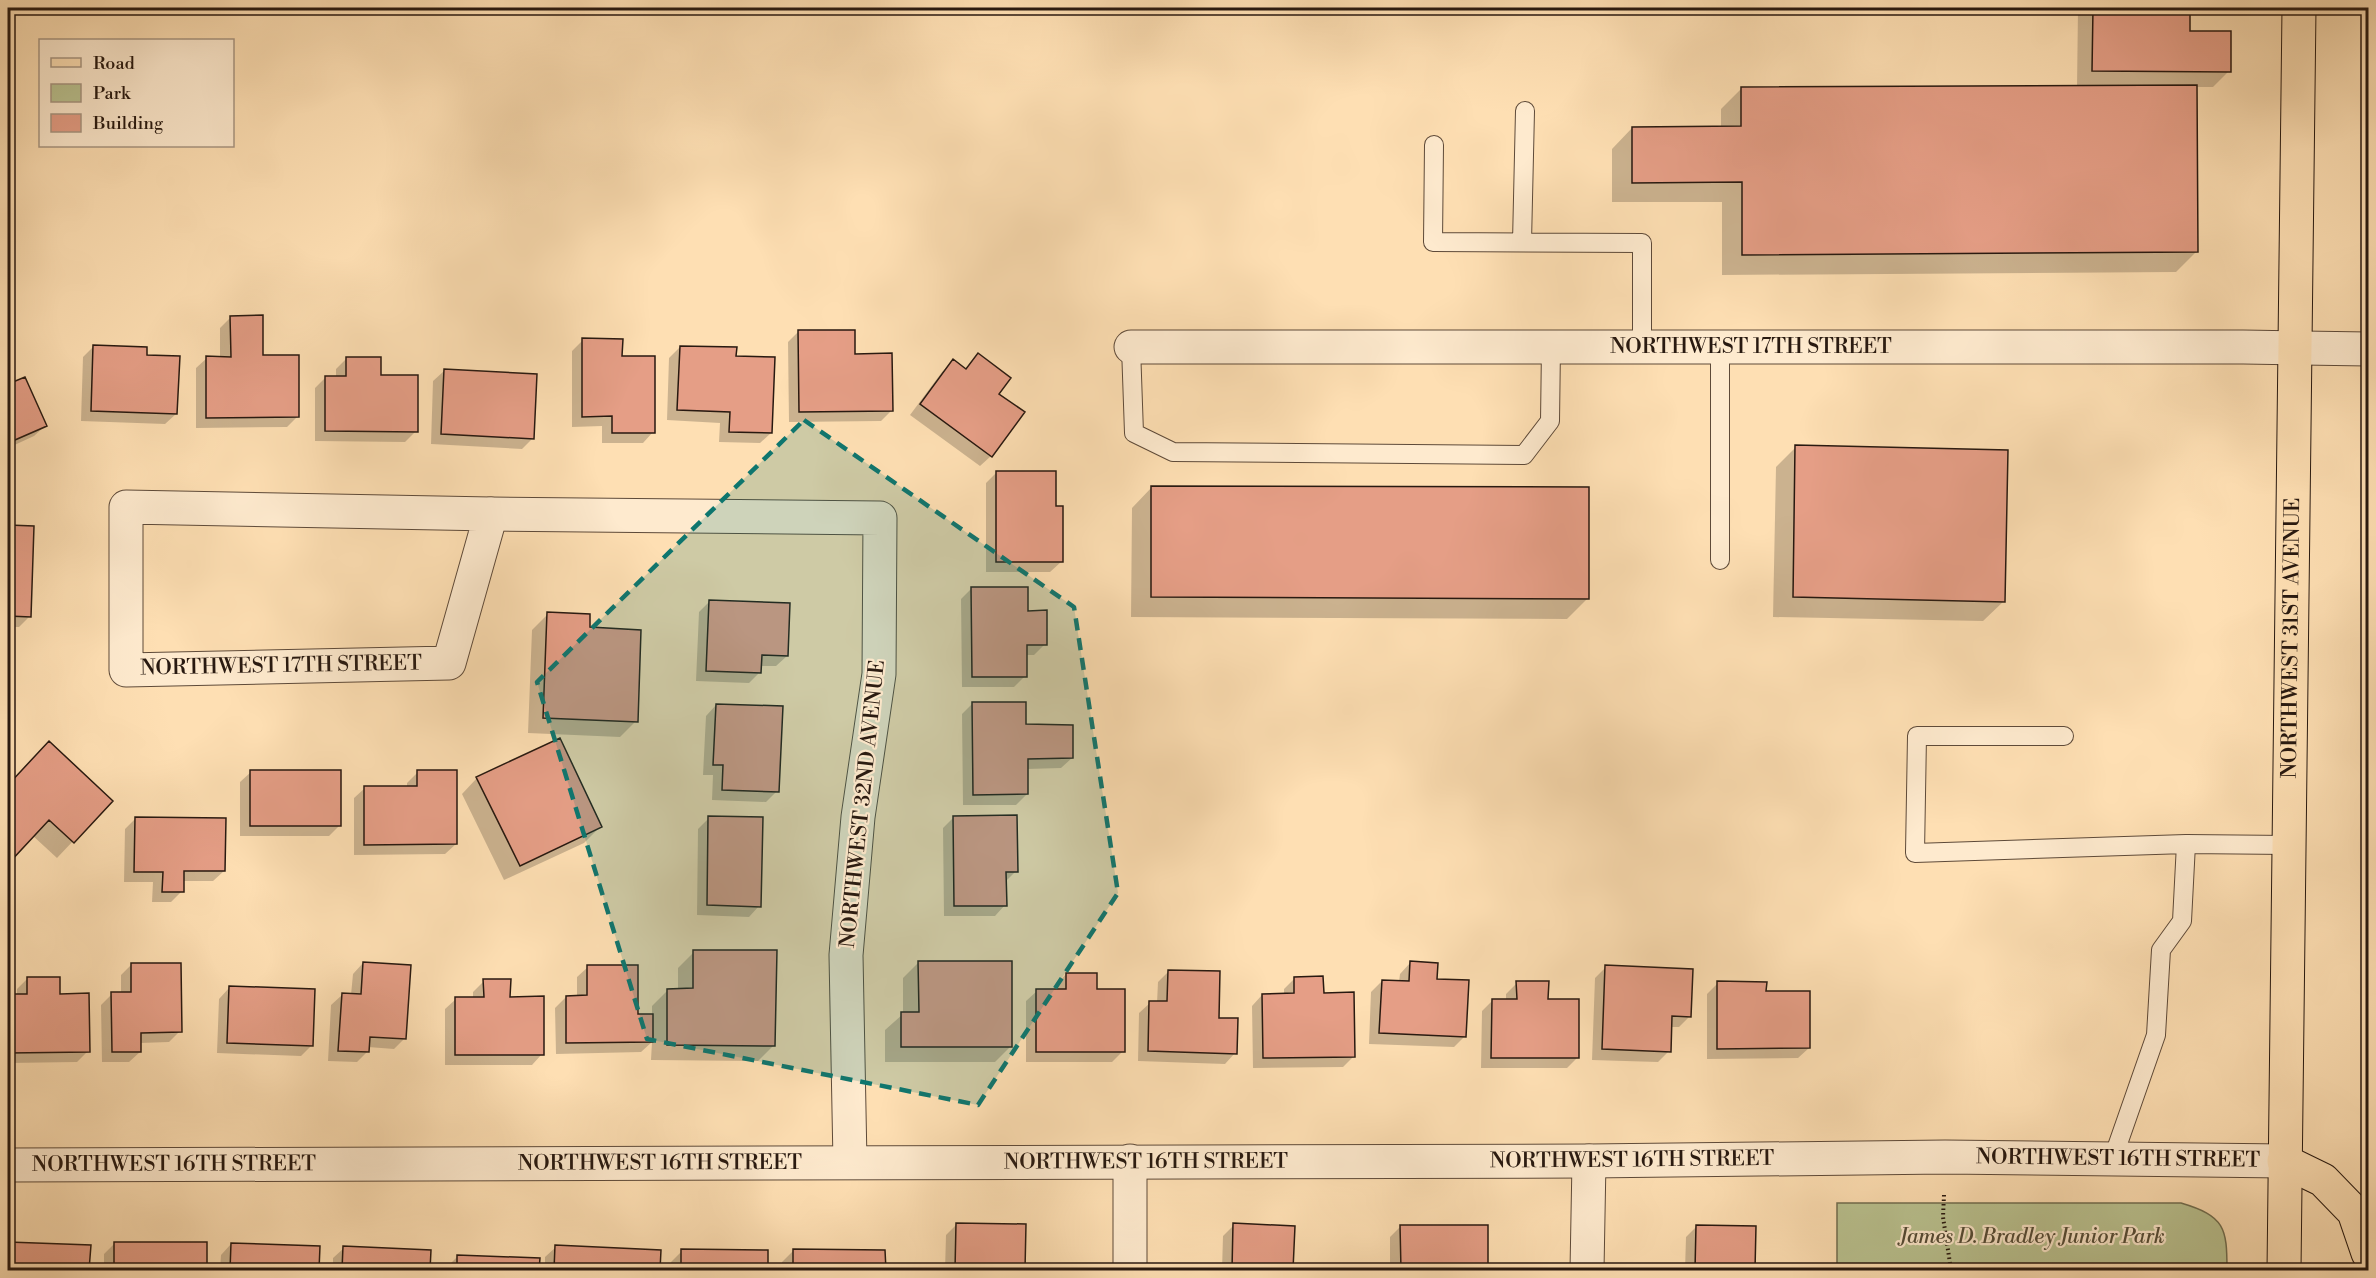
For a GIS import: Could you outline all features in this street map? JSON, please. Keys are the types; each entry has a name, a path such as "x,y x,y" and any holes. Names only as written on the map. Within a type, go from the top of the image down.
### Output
{"main road":[{"name":"NORTHWEST 31ST AVENUE","path":"2284,1270 2299,8"},
{"path":"2284,1161 2323,1180 2354,1212 2368,1253"}],"street":[{"name":"NORTHWEST 17TH STREET","path":"1131,347 2368,349"},
{"name":"NORTHWEST 17TH STREET","path":"491,514 449,663 126,670 126,507 880,518"},
{"name":"NORTHWEST 32ND AVENUE","path":"850,1162 846,955 858,817 879,674 880,518"},
{"name":"NORTHWEST 16TH STREET","path":"8,1165 1588,1161 1933,1157 2284,1161"},
{"path":"1130,1161 1130,1270"},
{"path":"1587,1270 1588,1161"}],"lane":[{"path":"1522,242 1526,111"},
{"path":"1434,145 1433,242 1642,243 1642,348"},
{"path":"1131,347 1134,433 1173,452 1524,455 1550,421 1551,347"},
{"path":"1720,348 1720,560"},
{"path":"2064,736 1917,736 1915,853 2186,844 2288,845"},
{"path":"2113,1158 2156,1035 2161,950 2182,921 2186,844"}],"path":[{"path":"1944,1195 1944,1227 1950,1270"}],"highlighted area":[{"path":"804,420 1074,607 1118,893 978,1105 647,1039 537,682"}],"green space":[{"name":"James D. Bradley Junior Park","path":"1837,1203 2181,1203 2207,1213 2220,1226 2226,1244 2227,1270 1837,1270"}],"building":[{"path":"2093,8 2190,8 2190,31 2231,31 2231,72 2092,71"},
{"path":"2197,85 2198,252 1742,255 1742,182 1632,183 1632,127 1741,126 1741,87"},
{"path":"263,315 263,355 299,355 299,417 206,418 206,356 231,357 230,316"},
{"path":"798,330 855,330 855,354 892,353 893,411 799,412"},
{"path":"582,338 623,339 622,356 655,356 655,433 612,433 612,416 582,417"},
{"path":"93,345 147,347 147,355 180,356 177,414 91,411"},
{"path":"680,346 737,347 736,356 775,357 772,433 729,432 730,412 677,410"},
{"path":"978,353 1011,378 999,394 1025,412 992,457 920,404 953,359 966,369"},
{"path":"346,357 381,357 381,375 418,375 418,432 325,431 325,376 346,376"},
{"path":"444,369 537,374 534,439 441,434"},
{"path":"25,377 47,426 8,443 8,384"},
{"path":"1795,445 2008,450 2005,602 1793,597"},
{"path":"996,471 1056,471 1056,506 1063,506 1063,562 996,562"},
{"path":"1151,486 1589,487 1589,599 1151,597"},
{"path":"8,525 34,526 31,617 8,616"},
{"path":"971,587 1028,587 1028,611 1047,610 1047,645 1027,645 1027,677 972,677"},
{"path":"709,600 790,603 788,656 762,655 761,673 706,671"},
{"path":"547,612 590,614 590,627 641,630 638,722 543,718"},
{"path":"972,702 1026,702 1026,724 1073,725 1073,758 1028,759 1028,794 973,795"},
{"path":"716,704 783,706 779,792 722,790 723,765 713,765"},
{"path":"560,738 602,827 520,866 476,777"},
{"path":"49,741 113,801 74,843 49,820 8,864 8,785"},
{"path":"250,770 341,770 341,826 250,826"},
{"path":"417,770 457,770 457,844 364,845 364,786 417,786"},
{"path":"1017,815 1018,872 1006,872 1007,906 954,906 953,816"},
{"path":"708,816 763,817 761,907 707,905"},
{"path":"135,817 226,818 225,871 184,871 184,892 162,892 163,872 134,872"},
{"path":"693,950 777,950 775,1046 667,1045 667,989 693,988"},
{"path":"918,961 1012,961 1012,1047 901,1047 901,1012 919,1012"},
{"path":"1410,961 1438,963 1437,979 1469,980 1466,1037 1379,1033 1382,980 1409,981"},
{"path":"363,962 411,965 406,1039 370,1037 369,1052 338,1051 342,993 361,994"},
{"path":"131,963 181,963 182,1032 141,1033 141,1052 112,1052 111,992 131,992"},
{"path":"587,965 638,965 638,1014 653,1014 653,1042 566,1043 566,996 587,995"},
{"path":"1605,965 1693,969 1691,1017 1672,1016 1671,1052 1602,1049"},
{"path":"1168,970 1220,971 1219,1018 1238,1018 1237,1054 1148,1051 1149,1001 1167,1001"},
{"path":"1066,973 1097,973 1097,989 1125,989 1125,1052 1036,1052 1036,989 1066,989"},
{"path":"1323,976 1324,993 1354,992 1355,1057 1263,1058 1262,994 1294,993 1294,977"},
{"path":"27,977 60,977 60,994 89,993 90,1052 8,1053 8,994 27,994"},
{"path":"483,979 511,979 510,997 544,996 544,1055 455,1055 455,997 484,997"},
{"path":"1516,981 1549,981 1548,999 1579,999 1579,1058 1491,1058 1492,999 1517,999"},
{"path":"1717,981 1767,982 1766,991 1810,991 1810,1048 1717,1049"},
{"path":"229,986 315,989 313,1046 227,1043"},
{"path":"956,1223 1026,1224 1025,1270 955,1270"},
{"path":"1233,1223 1295,1226 1293,1270 1232,1270"},
{"path":"1400,1225 1488,1225 1488,1268 1401,1270"},
{"path":"1696,1225 1756,1226 1755,1270 1695,1270"},
{"path":"8,1242 91,1245 89,1270 8,1270"},
{"path":"114,1242 207,1242 207,1270 114,1270"},
{"path":"231,1243 320,1246 319,1270 230,1270"},
{"path":"555,1245 661,1250 660,1270 554,1270"},
{"path":"343,1246 431,1250 430,1270 342,1270"},
{"path":"681,1249 768,1250 768,1270 681,1270"},
{"path":"793,1249 885,1250 886,1270 793,1270"},
{"path":"457,1255 540,1258 539,1270 457,1270"}]}
